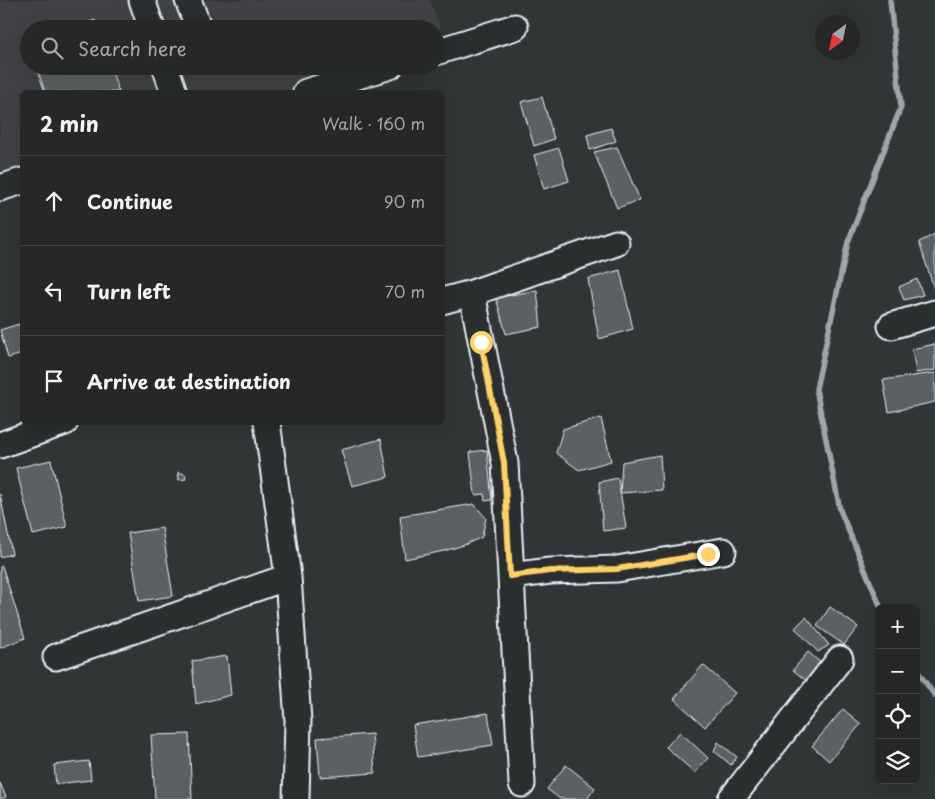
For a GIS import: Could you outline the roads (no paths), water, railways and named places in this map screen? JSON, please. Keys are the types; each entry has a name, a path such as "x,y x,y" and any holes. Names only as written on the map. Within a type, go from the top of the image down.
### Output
{"street":[{"path":"142,0 149,20"},
{"path":"188,0 196,20"},
{"path":"445,49 515,27"},
{"path":"168,75 173,90"},
{"path":"312,90 361,75"},
{"path":"0,188 20,182"},
{"path":"445,300 472,293 616,242"},
{"path":"472,293 504,463 522,784"},
{"path":"890,326 935,313"},
{"path":"0,445 57,425"},
{"path":"266,425 288,577 298,721 296,799"},
{"path":"510,576 550,571 617,569 723,551"},
{"path":"56,657 288,577"},
{"path":"731,799 840,659"}],"waterway":[{"path":"879,604 840,510 816,389 848,242 901,107 890,0"},
{"path":"920,675 935,696"}]}
